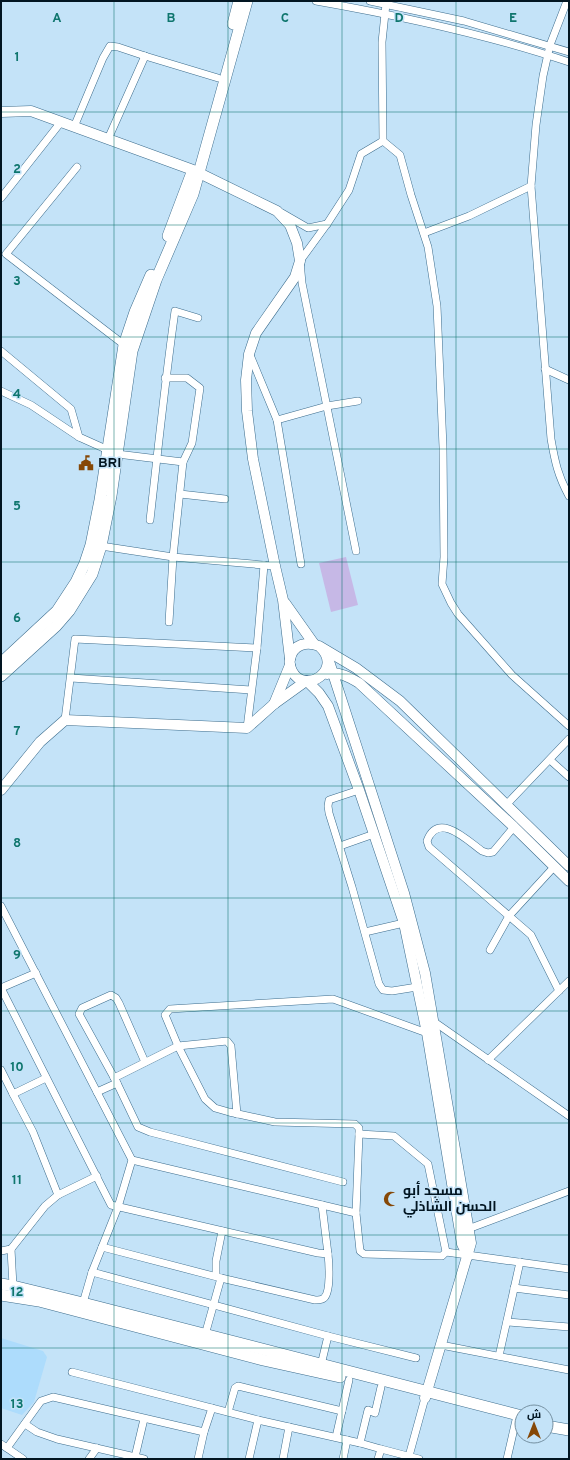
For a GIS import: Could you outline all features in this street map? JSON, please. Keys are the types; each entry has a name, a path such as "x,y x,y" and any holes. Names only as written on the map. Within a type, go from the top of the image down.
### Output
{"main road":[{"path":"196,172 218,78 239,1"},
{"path":"1,663 56,611 76,582 85,563 91,545 112,451 135,312 169,234 189,183 196,172 247,1"},
{"path":"2,113 31,111 196,172 277,211 290,225 297,244 300,261 295,277 256,333 249,354 246,380 247,411 254,459 283,600 292,670 297,677 306,681 319,692 328,706 359,790 404,923 427,1033 462,1244 468,1256"},
{"path":"1,676 56,626 69,611 92,574 101,546 111,496 112,451"},
{"path":"283,600 317,645 327,655 327,674 404,893 425,974 471,1243 426,1395"},
{"path":"274,704 295,649 304,644 317,645 356,668 400,701 569,866"},
{"path":"1,790 40,742 65,720 247,728 274,704 306,681 316,680 327,674 343,675 359,683 514,827 569,881"},
{"path":"1,1284 83,1303 514,1417"},
{"path":"1,1295 40,1301 263,1360 381,1387 426,1395"},
{"path":"554,1421 569,1423"},
{"path":"554,1427 569,1430"}],"street":[{"path":"316,1 384,13 462,31 569,62"},
{"path":"370,1 464,21 569,52"},
{"path":"567,1 550,46 543,76 536,125 531,186 551,439 555,466 569,496"},
{"path":"383,141 382,42 386,4"},
{"path":"74,127 103,58 110,46 118,47 218,78"},
{"path":"108,139 145,56"},
{"path":"1,198 62,122"},
{"path":"356,551 302,282 300,261 327,224 349,190 361,154 383,141"},
{"path":"383,141 400,154 411,195 428,247 437,306 443,447 444,556 442,584 458,614 512,675 569,726"},
{"path":"77,167 6,254 128,348"},
{"path":"424,233 469,216 531,186"},
{"path":"277,211 308,228 327,224"},
{"path":"150,520 165,378 174,311 198,318"},
{"path":"1,351 71,410 79,437"},
{"path":"249,354 277,420 301,564"},
{"path":"545,369 569,380"},
{"path":"165,378 187,378 200,388 192,442 183,462 173,557 169,622"},
{"path":"1,391 31,405 79,437 112,451 157,460 183,462"},
{"path":"277,420 327,406 358,401"},
{"path":"180,494 225,498"},
{"path":"101,546 173,557 275,566"},
{"path":"247,728 257,648 264,565"},
{"path":"65,720 75,639 257,648"},
{"path":"71,678 251,690"},
{"path":"506,805 569,739"},
{"path":"550,760 569,777"},
{"path":"359,790 329,800 328,806 329,814 340,846 379,984 383,990 392,991 418,988"},
{"path":"514,827 493,852 488,853 482,851 450,828 440,828 432,831 427,841 429,847 531,935 559,991"},
{"path":"340,846 374,834"},
{"path":"490,950 509,916 554,867"},
{"path":"1,906 132,1160 118,1207 92,1272 83,1303"},
{"path":"365,932 404,923"},
{"path":"36,973 1,988 112,1206 328,1254"},
{"path":"488,1060 569,981"},
{"path":"145,1062 116,998 111,995 82,1008 79,1014 116,1081 138,1127 150,1132 343,1182"},
{"path":"427,1033 333,999 170,1009 165,1015 178,1046 205,1099 215,1108 275,1122 355,1124 359,1128 356,1213 360,1251 364,1254 442,1256 446,1252"},
{"path":"433,1021 569,1116"},
{"path":"98,1092 145,1062 178,1046 227,1041 229,1043 237,1114"},
{"path":"1,1070 33,1132 58,1195"},
{"path":"13,1094 46,1078"},
{"path":"359,1134 394,1136 428,1164 446,1252"},
{"path":"132,1160 356,1213"},
{"path":"1,1251 11,1249 45,1206 58,1195 97,1176"},
{"path":"468,1228 569,1190"},
{"path":"102,1247 219,1277 315,1300 321,1300 328,1293 329,1265 322,1205"},
{"path":"205,1335 219,1277 216,1262 222,1231"},
{"path":"11,1249 13,1286"},
{"path":"446,1252 569,1269"},
{"path":"499,1356 520,1262"},
{"path":"92,1272 328,1336 416,1358"},
{"path":"514,1288 569,1295"},
{"path":"507,1322 569,1327"},
{"path":"321,1365 328,1336"},
{"path":"441,1345 569,1370"},
{"path":"72,1372 258,1420 336,1437 419,1459"},
{"path":"336,1437 349,1380"},
{"path":"228,1412 235,1388 238,1386 342,1411"},
{"path":"360,1443 368,1410 375,1413 381,1387"},
{"path":"409,1456 426,1395"},
{"path":"24,1459 4,1446 25,1424 41,1402 53,1397 204,1432"},
{"path":"198,1459 204,1432 212,1408"},
{"path":"135,1457 144,1419"},
{"path":"249,1459 258,1420"},
{"path":"25,1424 37,1432 57,1439 144,1459"},
{"path":"283,1459 289,1427"},
{"path":"508,1459 514,1439"},
{"path":"343,1459 346,1440"},
{"path":"89,1459 97,1448"},
{"path":"378,1459 380,1449"}],"shaded area":[{"path":"346,557 358,605 331,612 319,563"},
{"path":"1,1338 43,1351 47,1357 34,1402 22,1415 1,1408"}],"place":[{"name":"BRI","path":"86,463"},
{"name":"مسجد أبو الحسن الشاذلي","path":"391,1199"}]}
